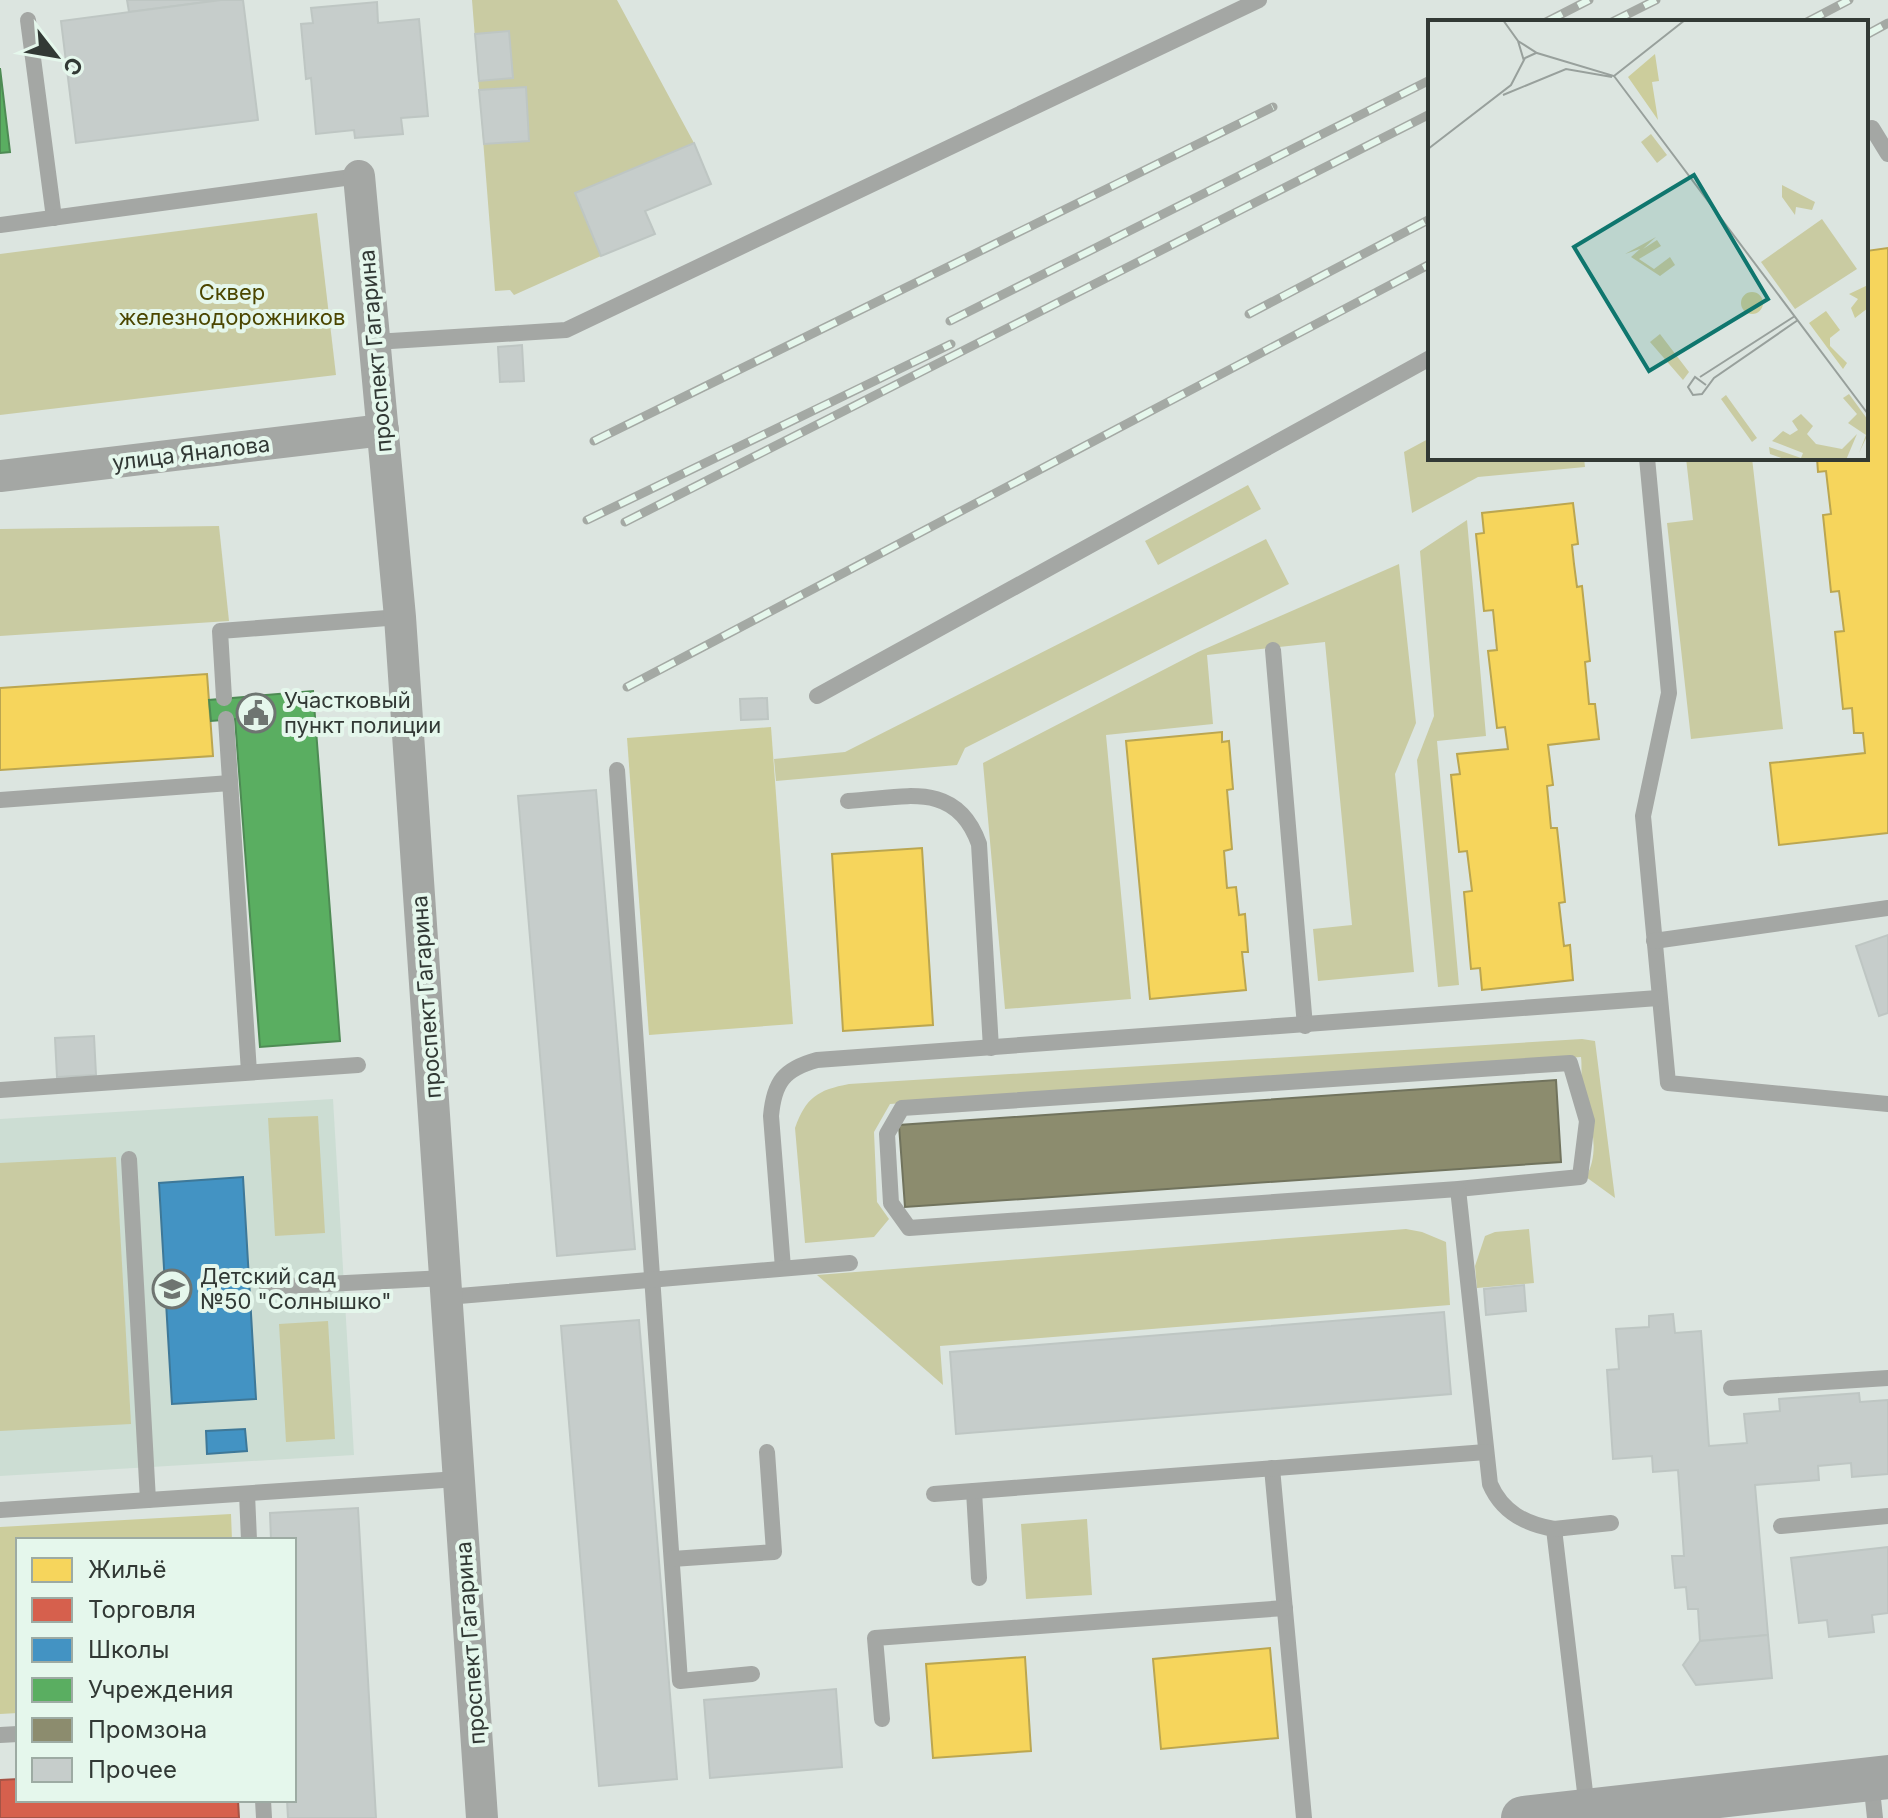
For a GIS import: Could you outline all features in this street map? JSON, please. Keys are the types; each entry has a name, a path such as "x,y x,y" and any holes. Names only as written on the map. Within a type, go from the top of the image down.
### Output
{"main road":[{"path":"1523,1818 1878,1791"}],"street":[{"name":"проспект Гагарина","path":"359,176 400,617 482,1818"},
{"name":"улица Яналова","path":"0,476 383,430"}],"lane":[{"path":"375,342 566,330 1259,0"},
{"path":"28,20 54,218"},
{"path":"1888,120 1869,130 1888,154"},
{"path":"0,225 359,176"},
{"path":"817,696 1428,359"},
{"path":"1647,460 1669,693 1643,816 1668,1083 1888,1104"},
{"path":"224,698 220,631 400,617"},
{"path":"1273,650 1305,1026"},
{"path":"226,719 249,1072"},
{"path":"617,770 680,1681 752,1674"},
{"path":"0,800 230,783"},
{"path":"848,801 929,796 962,812 973,828 979,844 991,1048"},
{"path":"1654,941 1888,908"},
{"path":"783,1268 772,1095 782,1078 798,1065 817,1060 1658,998"},
{"path":"1570,1063 1587,1121 1580,1177 1458,1189 909,1228 891,1203 887,1134 902,1108 1570,1063"},
{"path":"0,1090 358,1065"},
{"path":"129,1159 148,1500"},
{"path":"1458,1189 1486,1452 1490,1484 1497,1501 1532,1525 1554,1529 1611,1523"},
{"path":"267,1287 446,1288 652,1279 850,1263"},
{"path":"1731,1388 1888,1378"},
{"path":"672,1559 774,1552 767,1452"},
{"path":"934,1494 1486,1452"},
{"path":"1272,1468 1304,1818"},
{"path":"0,1510 458,1479"},
{"path":"974,1491 979,1578"},
{"path":"247,1494 249,1538"},
{"path":"1781,1526 1888,1516"},
{"path":"1554,1529 1587,1811"},
{"path":"882,1719 875,1638 1285,1608"}],"shaded area":[{"name":"Детский сад №50 \"Солнышко\"","path":"333,1099 354,1455 0,1476 0,1119"}],"green space":[{"path":"472,0 617,0 694,143 575,193 601,256 514,295 510,290 495,291"},
{"name":"Сквер железнодорожников","path":"317,213 336,375 0,415 0,254"},
{"path":"1428,439 1428,460 1584,460 1585,467 1478,477 1412,513 1404,452"},
{"path":"1686,460 1752,460 1783,729 1691,739 1667,523 1693,520"},
{"path":"1248,485 1261,509 1158,565 1145,541"},
{"path":"1467,520 1486,736 1437,741 1459,985 1438,987 1417,760 1434,716 1420,551"},
{"path":"219,526 229,621 0,636 0,529"},
{"path":"1266,539 1289,584 965,748 957,765 776,781 774,759 845,752"},
{"path":"1399,564 1416,723 1395,774 1414,972 1318,981 1313,929 1352,925 1325,642 1207,655 1213,724 1106,735 1131,999 1005,1009 983,763 1198,652"},
{"path":"771,727 793,1024 649,1035 627,738"},
{"path":"1582,1039 1595,1041 1615,1198 1586,1177 1591,1166 1594,1142 1582,1083 1581,1057 890,1104 874,1132 877,1202 889,1219 874,1237 805,1243 795,1128 814,1097 838,1086"},
{"path":"318,1116 325,1233 275,1236 268,1118"},
{"path":"116,1157 131,1424 0,1431 0,1163"},
{"path":"1406,1229 1446,1242 1450,1305 940,1346 943,1385 817,1275"},
{"path":"1529,1229 1534,1283 1477,1288 1475,1266 1485,1236"},
{"path":"328,1321 335,1439 286,1442 279,1324"},
{"path":"231,1514 232,1538 16,1538 16,1713 0,1714 0,1527"},
{"path":"1087,1519 1092,1595 1026,1599 1021,1524"}],"building: Жильё":[{"path":"1888,248 1888,833 1779,845 1770,763 1865,753 1863,733 1854,733 1852,708 1843,709 1835,632 1844,631 1839,591 1831,592 1823,515 1831,514 1826,471 1818,472 1817,460 1868,460 1868,251"},
{"path":"1573,503 1578,544 1572,545 1574,564 1577,587 1582,586 1590,661 1585,662 1589,704 1595,704 1599,739 1548,745 1553,785 1547,786 1551,828 1557,828 1565,902 1559,903 1564,946 1570,945 1573,980 1482,990 1480,968 1471,969 1464,892 1472,891 1467,851 1459,852 1451,775 1460,774 1457,754 1508,749 1505,727 1497,728 1488,651 1497,650 1493,610 1484,611 1476,534 1484,533 1482,513"},
{"path":"207,674 213,756 0,770 0,688"},
{"path":"1222,732 1222,742 1229,741 1233,789 1227,790 1232,849 1224,851 1227,888 1236,887 1239,915 1245,914 1248,952 1242,952 1246,990 1150,999 1126,741"},
{"path":"922,848 933,1025 843,1031 832,854"},
{"path":"1270,1648 1278,1738 1161,1749 1153,1659"},
{"path":"1025,1657 1031,1751 933,1758 926,1664"}],"building: Торговля":[{"path":"16,1779 16,1802 238,1802 239,1818 0,1818 0,1780"}],"building: Школы":[{"path":"243,1177 256,1399 172,1404 159,1183"},
{"path":"245,1429 247,1451 207,1454 206,1431"}],"building: Учреждения":[{"path":"0,68 10,152 0,153"},
{"path":"313,691 340,1041 260,1047 235,719 211,721 209,700"}],"building: Промзона":[{"path":"1556,1080 1561,1162 905,1207 899,1125"}],"building: Прочее":[{"path":"127,0 221,0 129,12"},
{"path":"221,0 243,0 258,120 76,143 61,21"},
{"path":"377,2 378,23 419,19 428,116 401,118 403,134 355,138 354,130 316,134 311,78 306,79 301,24 313,23 311,8"},
{"path":"509,31 513,78 479,81 475,34"},
{"path":"526,87 529,141 484,144 479,90"},
{"path":"694,143 711,184 645,211 655,234 601,256 575,193"},
{"path":"522,345 524,381 500,382 498,347"},
{"path":"767,698 768,719 741,720 740,699"},
{"path":"596,790 635,1249 557,1256 518,796"},
{"path":"1888,935 1888,1013 1879,1016 1856,946"},
{"path":"94,1036 96,1075 57,1077 55,1038"},
{"path":"1524,1285 1526,1311 1486,1315 1484,1289"},
{"path":"1444,1312 1451,1394 956,1434 950,1352"},
{"path":"1673,1314 1675,1333 1701,1331 1709,1446 1747,1443 1744,1414 1780,1411 1779,1399 1859,1393 1860,1402 1888,1400 1888,1474 1852,1477 1851,1463 1818,1466 1819,1480 1755,1485 1768,1635 1700,1641 1698,1609 1688,1609 1686,1587 1675,1588 1672,1556 1684,1556 1678,1470 1653,1472 1652,1456 1613,1459 1607,1370 1619,1369 1616,1329 1649,1327 1649,1316"},
{"path":"639,1320 677,1779 599,1786 561,1326"},
{"path":"358,1508 376,1818 288,1818 287,1802 296,1802 296,1538 271,1538 270,1513"},
{"path":"1888,1547 1888,1613 1872,1615 1874,1632 1829,1637 1827,1620 1799,1623 1791,1558"},
{"path":"1768,1635 1772,1678 1696,1685 1683,1665 1700,1641"},
{"path":"836,1689 842,1767 710,1778 704,1700"}],"railway":[{"path":"1550,20 1589,0"},
{"path":"1616,20 1656,0"},
{"path":"1811,20 1849,0"},
{"path":"1868,34 1888,23"},
{"path":"950,321 1428,81"},
{"path":"594,441 1273,107"},
{"path":"625,522 1428,115"},
{"path":"1249,314 1428,220"},
{"path":"627,687 1428,265"},
{"path":"587,520 951,344"}],"place":[{"name":"Участковый пункт полиции","path":"256,713"},
{"name":"Детский сад №50 \"Солнышко\"","path":"172,1289"}]}
